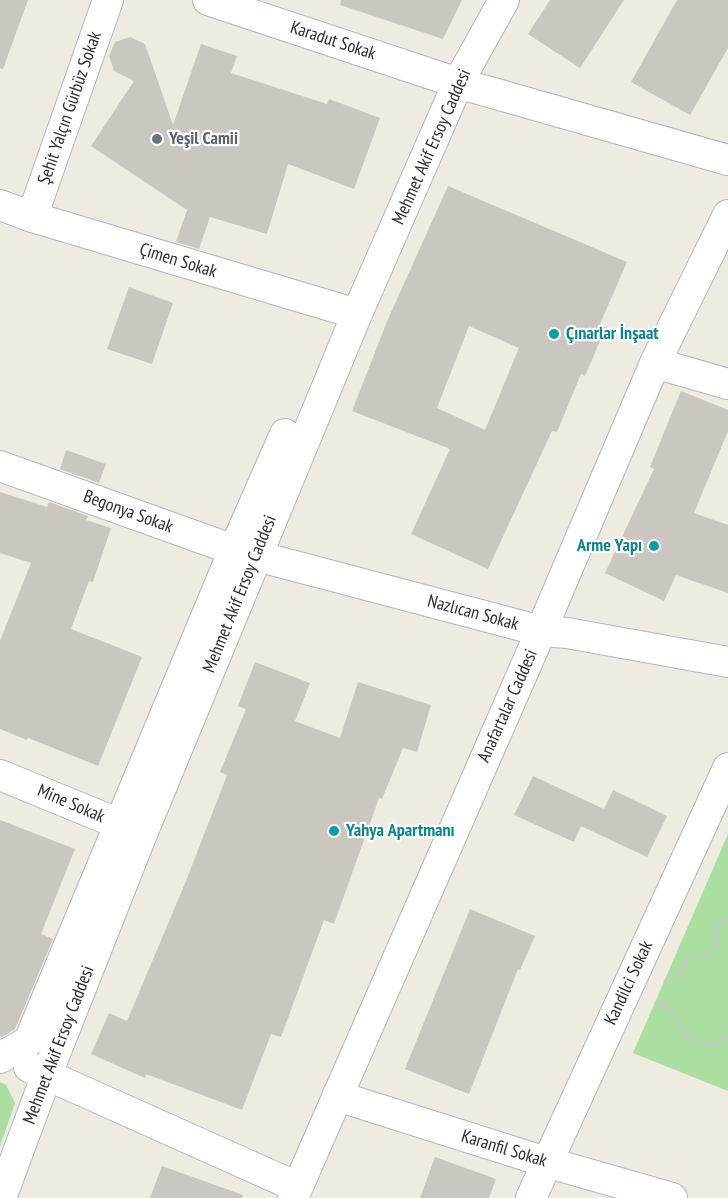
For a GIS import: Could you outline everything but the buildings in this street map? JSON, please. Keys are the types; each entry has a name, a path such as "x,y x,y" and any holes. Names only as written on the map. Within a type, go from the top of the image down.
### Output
{"street":[{"name":"Şehit Yalçın Gürbüz Sokak","path":"32,217 108,0"},
{"name":"Karadut Sokak","path":"208,0 450,80 728,160"},
{"name":"Mehmet Akif Ersoy Caddesi","path":"1,1057 29,1041 131,829 245,553 484,0"},
{"name":"Mehmet Akif Ersoy Caddesi","path":"450,80 504,0"},
{"name":"Çimen Sokak","path":"0,205 32,217 349,312"},
{"name":"Anafartalar Caddesi","path":"295,1192 541,631 655,363 728,215"},
{"path":"655,363 728,384"},
{"name":"Begonya Sokak","path":"0,466 245,553"},
{"name":"Nazlıcan Sokak","path":"245,553 541,631 567,633 728,662"},
{"name":"Kandilci Sokak","path":"531,1198 728,768"},
{"name":"Mine Sokak","path":"0,775 131,829"},
{"name":"Mehmet Akif Ersoy Caddesi","path":"1,1198 47,1074 131,829"},
{"path":"1,1057 47,1074 295,1192"},
{"name":"Karanfil Sokak","path":"338,1094 353,1101 546,1162 672,1198"}],"path":[{"path":"664,982 680,974 686,966 686,959 699,958 708,952 715,944 719,923 728,919"},
{"path":"655,1002 669,1009 685,1035 693,1041 706,1045 719,1042 727,1037"}],"green space":[{"path":"728,834 728,1091 633,1053"},
{"path":"0,1082 6,1085 15,1103 0,1146"}],"place":[{"name":"Yeşil Camii","path":"157,139"},
{"name":"Çınarlar İnşaat","path":"554,334"},
{"name":"Arme Yapı","path":"654,546"},
{"name":"Yahya Apartmanı","path":"334,831"}]}
